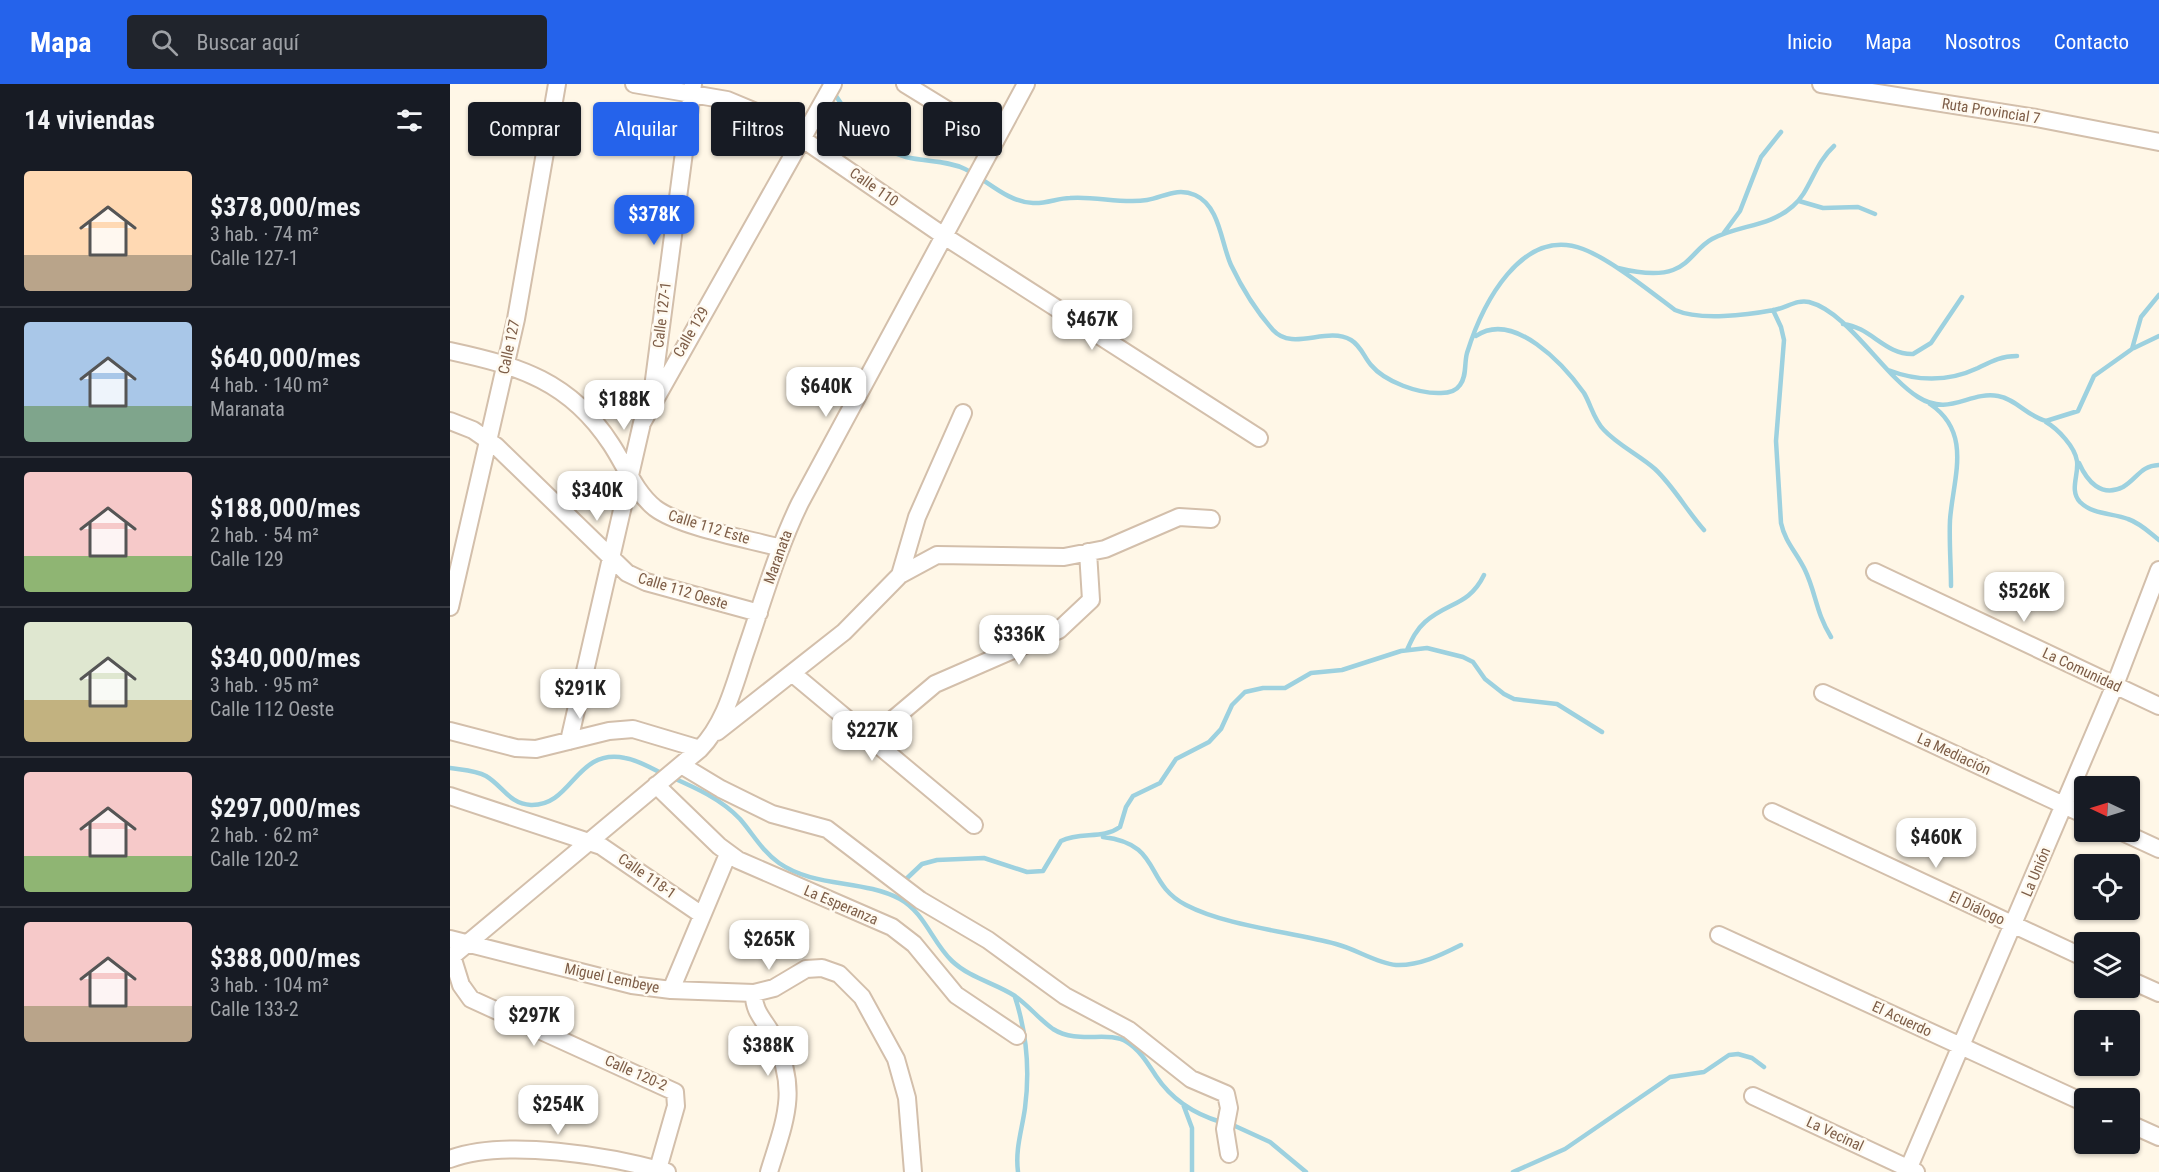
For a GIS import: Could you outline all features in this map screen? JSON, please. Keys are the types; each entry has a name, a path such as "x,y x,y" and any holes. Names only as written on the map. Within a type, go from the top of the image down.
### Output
{"street":[{"name":"Calle 127","path":"450,607 506,363 557,84"},
{"name":"Calle 110","path":"634,84 692,88 733,102"},
{"name":"Calle 129","path":"805,133 833,84"},
{"path":"904,84 934,102"},
{"name":"Maranata","path":"1002,129 1026,84"},
{"name":"Ruta Provincial 7","path":"1821,84 2036,118 2159,142"},
{"name":"Calle 127-1","path":"651,403 692,88"},
{"name":"Calle 110","path":"805,140 944,236 1259,438"},
{"name":"Calle 129","path":"569,741 638,433 651,403 792,156"},
{"name":"Maranata","path":"451,951 467,943 700,749 712,736 728,704 781,548 805,493 987,156"},
{"name":"Calle 112 Este","path":"450,351 506,363 541,378 576,404 606,435 642,495 667,515 781,548"},
{"path":"900,575 917,517 963,413"},
{"name":"Calle 112 Oeste","path":"450,421 473,430 488,440 609,559 636,578 759,613"},
{"path":"712,736 844,632 900,575 937,555 1064,556 1105,549 1179,517 1211,519"},
{"path":"871,738 935,684 1059,630 1090,600 1088,552"},
{"name":"La Unión","path":"1911,1171 2115,685 2159,570"},
{"name":"La Comunidad","path":"1875,572 2159,706"},
{"path":"792,673 975,825"},
{"name":"La Mediación","path":"1823,693 2074,810"},
{"path":"450,730 525,749 546,748 609,731 633,729 700,749"},
{"path":"681,765 721,789 772,814 827,829 920,900 988,940 1065,996 1129,1030 1191,1079 1226,1094 1229,1108 1225,1129 1228,1154"},
{"name":"La Esperanza","path":"656,785 728,854 750,866 892,927 914,944 956,996 1017,1036"},
{"name":"Calle 118-1","path":"450,796 609,851 702,915"},
{"name":"El Diálogo","path":"1772,812 2074,953"},
{"path":"2140,840 2159,849"},
{"path":"671,990 728,854"},
{"name":"El Acuerdo","path":"1719,935 2074,1098"},
{"name":"Miguel Lembeye","path":"467,943 632,985 671,990 754,993 774,988 799,972 813,967 839,974 855,988 885,1035 901,1072 908,1111 913,1172"},
{"name":"Calle 120-2","path":"451,951 461,985 471,999 671,1089 677,1097 663,1171"},
{"path":"2140,984 2159,993"},
{"path":"754,993 755,1010 776,1042 789,1093 788,1110 769,1172"},
{"name":"La Vecinal","path":"1753,1096 1911,1171"},
{"path":"2140,1128 2159,1137"},
{"path":"450,1159 476,1152 520,1150 597,1158 663,1171"}],"waterway":[{"path":"834,93 864,132 894,153 958,166 1006,195 1024,202 1038,203 1065,198 1138,201 1176,192 1195,195 1210,207 1235,273 1255,307 1273,330 1290,339 1341,336 1354,342 1371,365 1385,377 1403,386 1432,393 1446,393 1454,390 1464,378 1467,353 1474,334 1483,313 1507,274 1523,259 1541,249 1561,245 1583,249 1605,260 1675,310 1685,313 1710,316 1737,315 1809,302 1838,318 1905,387 1918,397 1940,405 1988,395 1998,396 2010,400 2046,421 2078,411 2094,376 2132,349 2141,317 2159,295"},
{"path":"1723,234 1740,211 1761,157 1781,132"},
{"path":"1618,268 1638,272 1667,272 1684,264 1712,239 1784,213 1799,200 1827,153 1834,146"},
{"path":"1799,201 1823,208 1858,207 1875,214"},
{"path":"1843,324 1862,330 1894,350 1913,354 1931,343 1962,297"},
{"path":"1773,310 1784,340 1776,441 1781,523 1788,542 1805,570 1822,620 1831,637"},
{"path":"1476,336 1491,330 1506,330 1522,335 1537,344 1575,381 1604,430 1655,469 1704,530"},
{"path":"2134,348 2159,336"},
{"path":"1888,370 1911,377 1945,378 1967,373 2001,358 2017,356"},
{"path":"1930,404 1952,428 1956,442 1956,472 1950,520 1951,586"},
{"path":"2046,422 2065,439 2076,456 2075,493 2080,502 2097,512 2132,521 2159,540"},
{"path":"2079,463 2086,476 2096,486 2108,490 2123,487 2143,470 2159,465"},
{"path":"1407,650 1422,625 1472,593 1484,575"},
{"path":"903,882 922,864 937,860 984,858 1027,872 1043,871 1061,841 1076,836 1099,835 1120,827 1126,807 1133,796 1160,783 1176,759 1209,742 1221,729 1232,705 1245,692 1263,688 1285,688 1311,673 1342,670 1401,651 1427,648 1463,657 1473,662 1485,679 1504,694 1514,699 1557,704 1602,732"},
{"path":"450,768 482,774 512,798 523,804 531,805 545,803 556,797 584,769 595,761 608,757 635,760 663,774"},
{"path":"671,777 725,806 740,819 768,853 793,871 823,880 870,888 900,899 916,912 945,953 959,967 1015,996 1053,1029 1063,1034 1082,1037 1111,1037 1127,1042 1140,1053 1162,1085 1176,1099 1202,1115 1221,1122"},
{"path":"1103,837 1122,841 1135,847 1173,896 1186,905 1220,918 1336,944 1381,962 1396,965 1421,962 1461,945"},
{"path":"1015,997 1025,1038 1027,1066 1025,1108 1017,1155 1018,1172"},
{"path":"1513,1172 1565,1149 1670,1077 1704,1072 1729,1055 1738,1054 1752,1058 1764,1067"},
{"path":"1183,1104 1192,1128 1192,1172"},
{"path":"1235,1126 1270,1142 1306,1172"}]}
